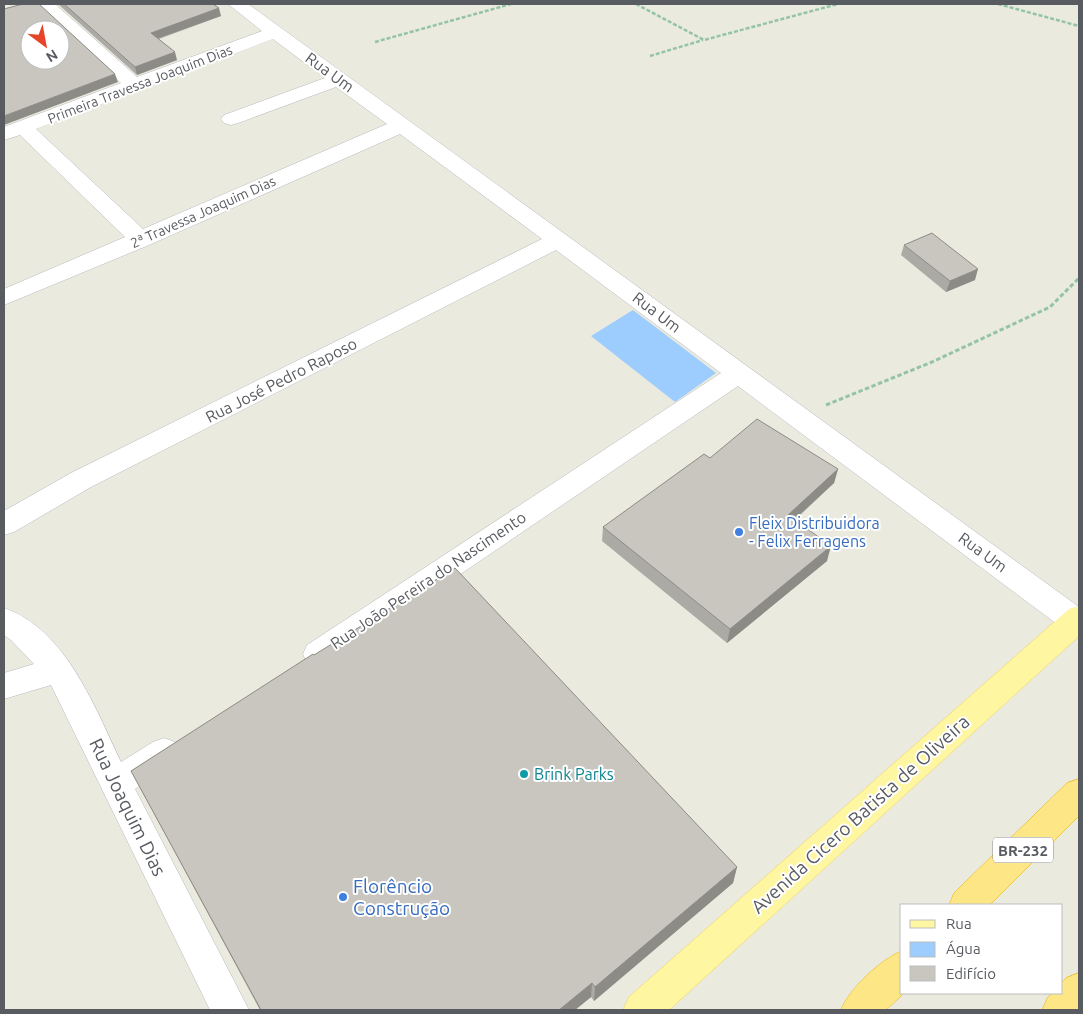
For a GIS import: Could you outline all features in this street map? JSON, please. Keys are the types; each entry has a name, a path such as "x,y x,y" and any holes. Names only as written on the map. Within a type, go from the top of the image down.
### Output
{"highway":[{"name":"BR-232","path":"967,904 1079,794"},
{"path":"860,1010 900,971"},
{"path":"1061,1010 1079,991"}],"main road":[{"name":"Avenida Cicero Batista de Oliveira","path":"642,1010 1078,620"}],"street":[{"path":"45,4 134,86"},
{"name":"Rua Um","path":"237,4 1078,620"},
{"name":"Primeira Travessa Joaquim Dias","path":"13,131 276,32"},
{"path":"232,119 339,79"},
{"name":"2ª Travessa Joaquim Dias","path":"4,298 403,125"},
{"path":"13,131 141,240"},
{"name":"Rua José Pedro Raposo","path":"4,524 81,480 560,239"},
{"name":"Rua João Pereira do Nascimento","path":"294,669 739,373"},
{"name":"Rua Joaquim Dias","path":"4,620 22,631 59,670 230,1010"},
{"path":"4,686 59,670"},
{"path":"115,784 188,737"}],"path":[{"path":"375,42 511,4"},
{"path":"636,4 704,40"},
{"path":"650,56 838,4"},
{"path":"998,4 1079,26"},
{"path":"798,416 932,362 1050,307 1079,278"}],"water":[{"path":"633,310 716,373 675,402 591,336"}],"building":[{"path":"23,4 39,4 56,20 20,20 20,70 70,70 70,33 115,74 4,116 4,9"},
{"path":"64,4 213,4 219,8 151,33 175,52 135,67"},
{"path":"932,233 978,269 950,281 904,245"},
{"path":"757,419 838,469 788,515 831,546 730,629 603,527 704,454 710,458"},
{"path":"455,568 737,867 595,987 592,983 559,1010 261,1010 131,771 313,654"}],"place":[{"name":"Fleix Distribuidora - Felix Ferragens","path":"739,532"},
{"name":"Brink Parks","path":"524,774"},
{"name":"Florêncio Construção","path":"343,897"}]}
